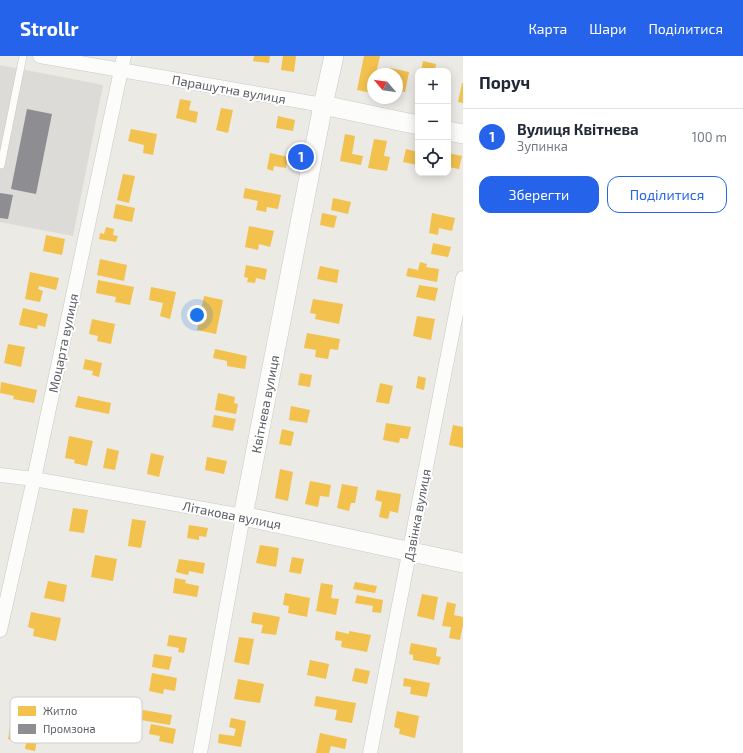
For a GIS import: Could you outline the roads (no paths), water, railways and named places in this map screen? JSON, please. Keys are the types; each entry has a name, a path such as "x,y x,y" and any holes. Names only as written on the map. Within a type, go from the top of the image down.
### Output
{"main road":[{"name":"Квітнева вулиця","path":"244,516 323,105 334,56"},
{"name":"Парашутна вулиця","path":"323,105 415,124"},
{"path":"451,132 463,134"},
{"name":"Літакова вулиця","path":"244,516 463,563"}],"street":[{"name":"Парашутна вулиця","path":"40,56 323,105"},
{"name":"Моцарта вулиця","path":"0,630 34,479 124,56"},
{"name":"Дзвінка вулиця","path":"370,753 463,278"},
{"name":"Літакова вулиця","path":"0,475 34,479 244,516"},
{"name":"Квітнева вулиця","path":"200,753 244,516"}],"lane":[{"path":"1,165 23,56"}],"place":[{"name":"Вулиця Квітнева","path":"301,157"}]}
